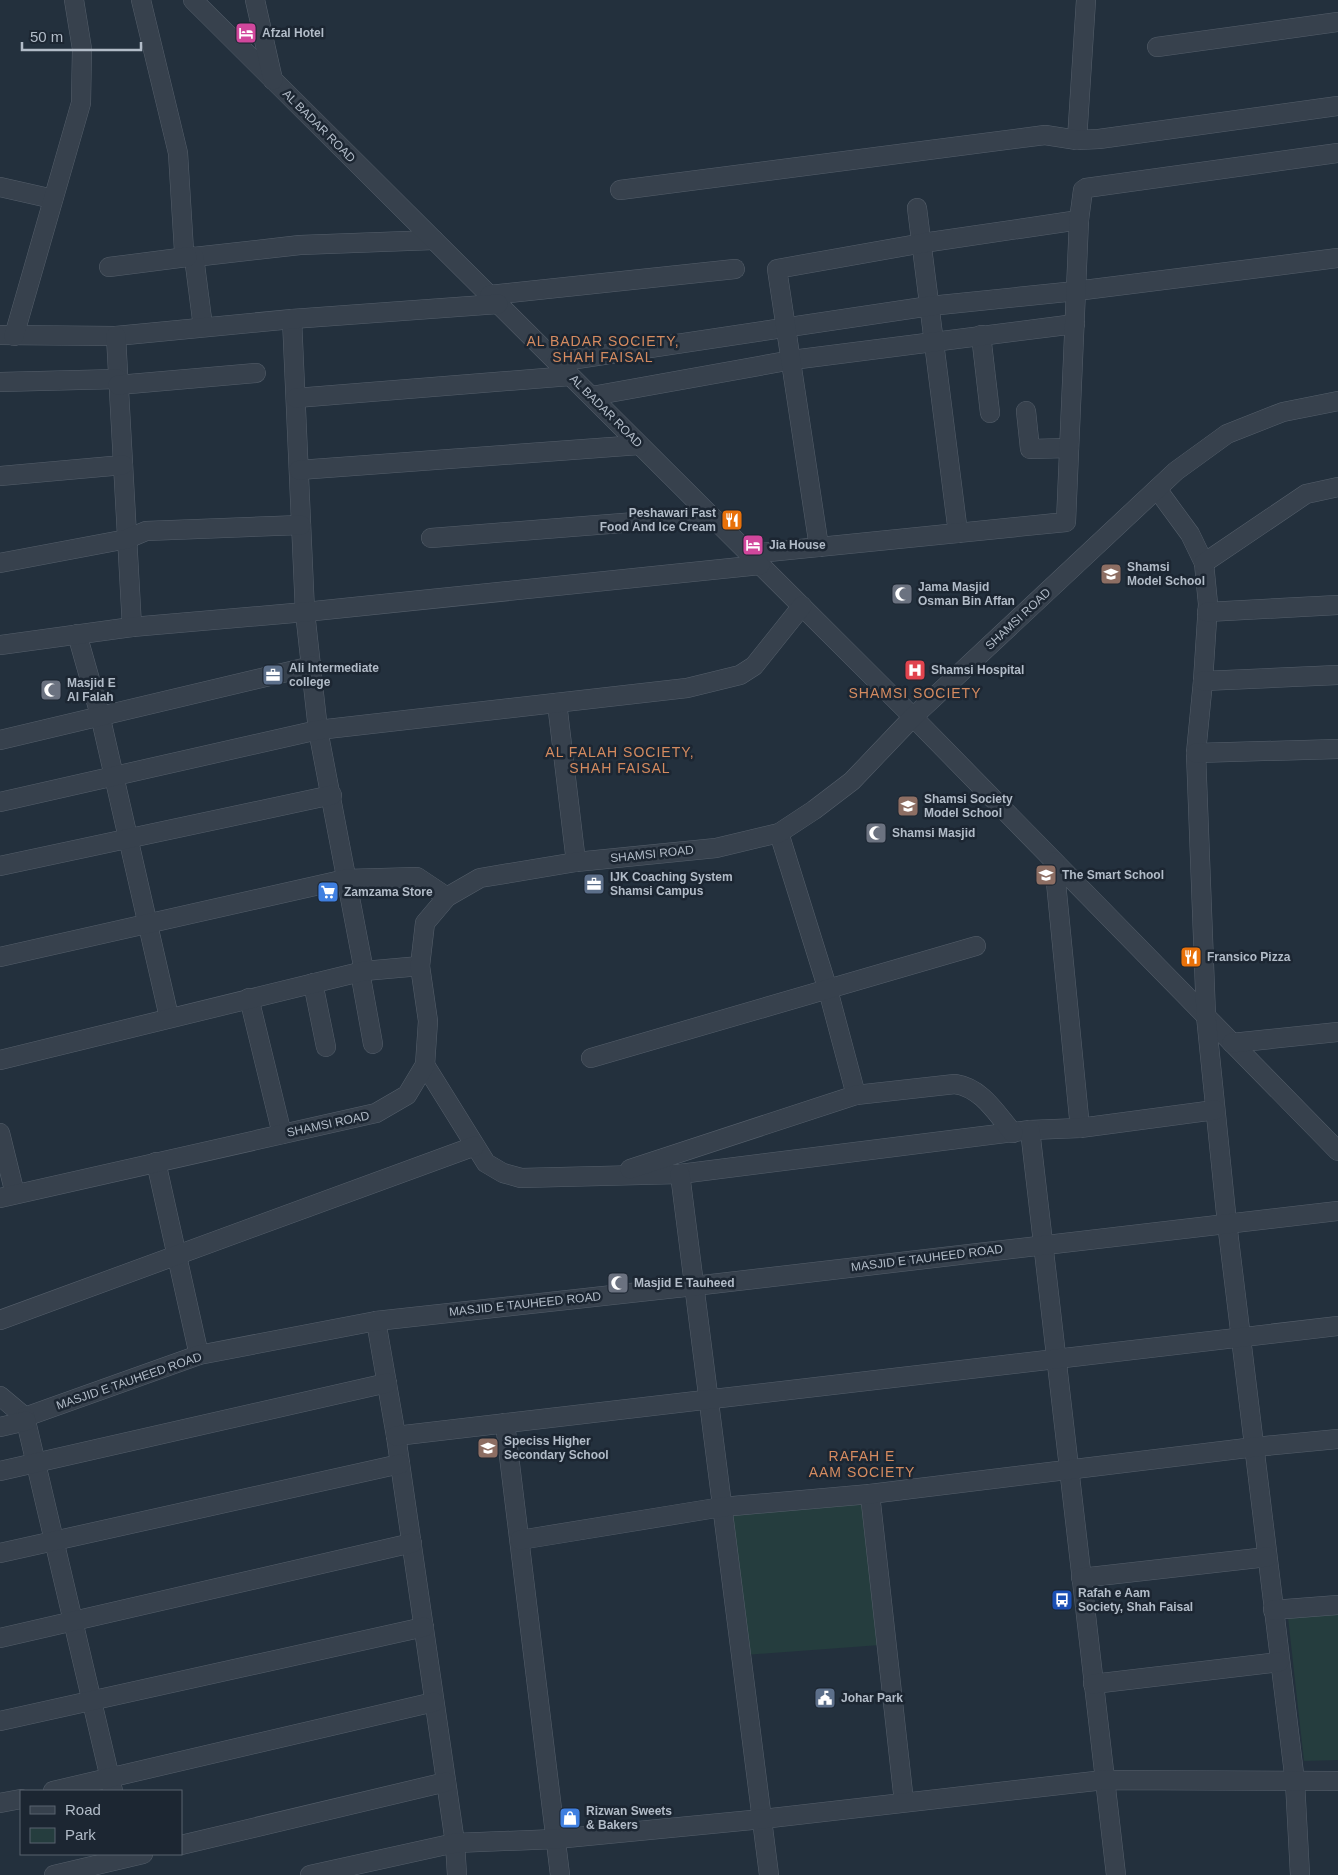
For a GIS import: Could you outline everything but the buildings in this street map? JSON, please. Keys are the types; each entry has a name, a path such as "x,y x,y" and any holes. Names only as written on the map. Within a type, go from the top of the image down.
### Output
{"street":[{"path":"74,0 82,50 81,103 53,199 7,336 116,336 494,300 735,269"},
{"path":"141,0 178,153 184,251 186,255 191,257"},
{"name":"AL BADAR ROAD","path":"193,0 913,717 1337,1149"},
{"path":"255,0 273,80"},
{"path":"1077,140 1086,0"},
{"path":"1157,47 1338,22"},
{"path":"620,190 1045,135 1077,140 1124,136 1338,106"},
{"path":"0,645 132,627 305,612 754,559 819,547 1066,522 1079,220 1081,195 1086,188 1338,153"},
{"path":"0,187 53,199"},
{"path":"917,208 958,533"},
{"path":"819,547 777,269 779,267 922,242 1079,220"},
{"path":"109,267 300,245 434,240"},
{"path":"191,257 203,327"},
{"path":"556,362 930,306 1076,291 1338,258"},
{"path":"292,319 305,612 318,730 332,795 373,1044"},
{"path":"592,396 792,360 1075,324"},
{"path":"981,335 990,413"},
{"path":"116,336 132,627"},
{"path":"0,382 118,382 256,373"},
{"path":"296,398 570,376"},
{"name":"SHAMSI ROAD","path":"8,1196 376,1113 407,1095 426,1066 428,1021 420,966 425,923 447,897 480,878 576,862 716,848 779,833 814,810 852,781 913,717 1176,471 1227,434 1282,412 1338,401"},
{"path":"1026,411 1030,449 1069,448"},
{"path":"299,470 640,445"},
{"path":"0,476 123,465"},
{"path":"1204,563 1306,494 1338,487"},
{"path":"1157,488 1190,534 1204,563 1207,612 1204,681 1196,753 1206,1016 1227,1223 1295,1782 1300,1875"},
{"path":"431,538 711,516"},
{"path":"0,562 127,539 146,531 301,524"},
{"path":"1207,612 1338,605"},
{"path":"0,802 318,730 687,688 740,675 754,666 802,606"},
{"path":"77,634 100,715 168,1017"},
{"path":"0,740 312,666"},
{"path":"1204,681 1338,675"},
{"path":"558,703 576,862"},
{"path":"1196,753 1338,749"},
{"path":"0,866 332,795"},
{"path":"779,833 828,990 856,1095"},
{"path":"1054,862 1080,1128"},
{"path":"0,957 148,922 346,879 416,876 447,897"},
{"path":"591,1058 976,946"},
{"path":"0,1060 168,1017 362,971 420,966"},
{"path":"312,983 326,1047"},
{"path":"249,998 282,1134"},
{"path":"1232,1043 1338,1032"},
{"path":"426,1066 486,1163 503,1173 521,1178 680,1174 1022,1132 1080,1128 1215,1110"},
{"path":"610,1176 856,1095 956,1084 969,1086 977,1091 1022,1132 1044,1245 1116,1875"},
{"path":"0,1134 8,1196"},
{"path":"0,1320 475,1146"},
{"path":"156,1162 199,1355"},
{"path":"680,1174 769,1875"},
{"name":"MASJID E TAUHEED ROAD","path":"0,1427 199,1355 376,1320 694,1286 1338,1211"},
{"path":"376,1320 412,1543 455,1843 457,1875"},
{"path":"396,1436 1338,1326"},
{"path":"0,1471 387,1383"},
{"path":"0,1396 25,1419 111,1785"},
{"path":"505,1423 560,1875"},
{"path":"520,1540 722,1507 870,1494 1255,1447 1338,1439"},
{"path":"0,1553 400,1464"},
{"path":"870,1494 904,1802"},
{"path":"0,1638 412,1543"},
{"path":"1081,1578 1267,1557"},
{"path":"1273,1610 1338,1605"},
{"path":"0,1721 92,1699 424,1627"},
{"path":"1093,1684 1280,1662"},
{"path":"63,1790 111,1785 434,1702"},
{"path":"310,1875 455,1843 556,1839 762,1819 1104,1780 1338,1781"},
{"path":"182,1845 446,1782"},
{"path":"0,1803 20,1798"},
{"path":"54,1875 132,1860"}],"green space":[{"path":"867,1499 880,1645 745,1655 725,1514"},
{"path":"1338,1606 1338,1760 1304,1761 1287,1608"}],"place":[{"name":"Afzal Hotel","path":"246,33"},
{"name":"Peshawari Fast Food And Ice Cream","path":"732,520"},
{"name":"Jia House","path":"753,545"},
{"name":"Shamsi Model School","path":"1111,574"},
{"name":"Jama Masjid Osman Bin Affan","path":"902,594"},
{"name":"Shamsi Hospital","path":"915,670"},
{"name":"Ali Intermediate college","path":"273,675"},
{"name":"Masjid E Al Falah","path":"51,690"},
{"name":"Shamsi Society Model School","path":"908,806"},
{"name":"Shamsi Masjid","path":"876,833"},
{"name":"The Smart School","path":"1046,875"},
{"name":"IJK Coaching System Shamsi Campus","path":"594,884"},
{"name":"Zamzama Store","path":"328,892"},
{"name":"Fransico Pizza","path":"1191,957"},
{"name":"Masjid E Tauheed","path":"618,1283"},
{"name":"Speciss Higher Secondary School","path":"488,1448"},
{"name":"Rafah e Aam Society, Shah Faisal","path":"1062,1600"},
{"name":"Johar Park","path":"825,1698"},
{"name":"Rizwan Sweets & Bakers","path":"570,1818"}],"district":[{"name":"AL BADAR SOCIETY, SHAH FAISAL","path":"603,350"},
{"name":"SHAMSI SOCIETY","path":"915,693"},
{"name":"AL FALAH SOCIETY, SHAH FAISAL","path":"620,760"},
{"name":"RAFAH E AAM SOCIETY","path":"862,1464"}]}
